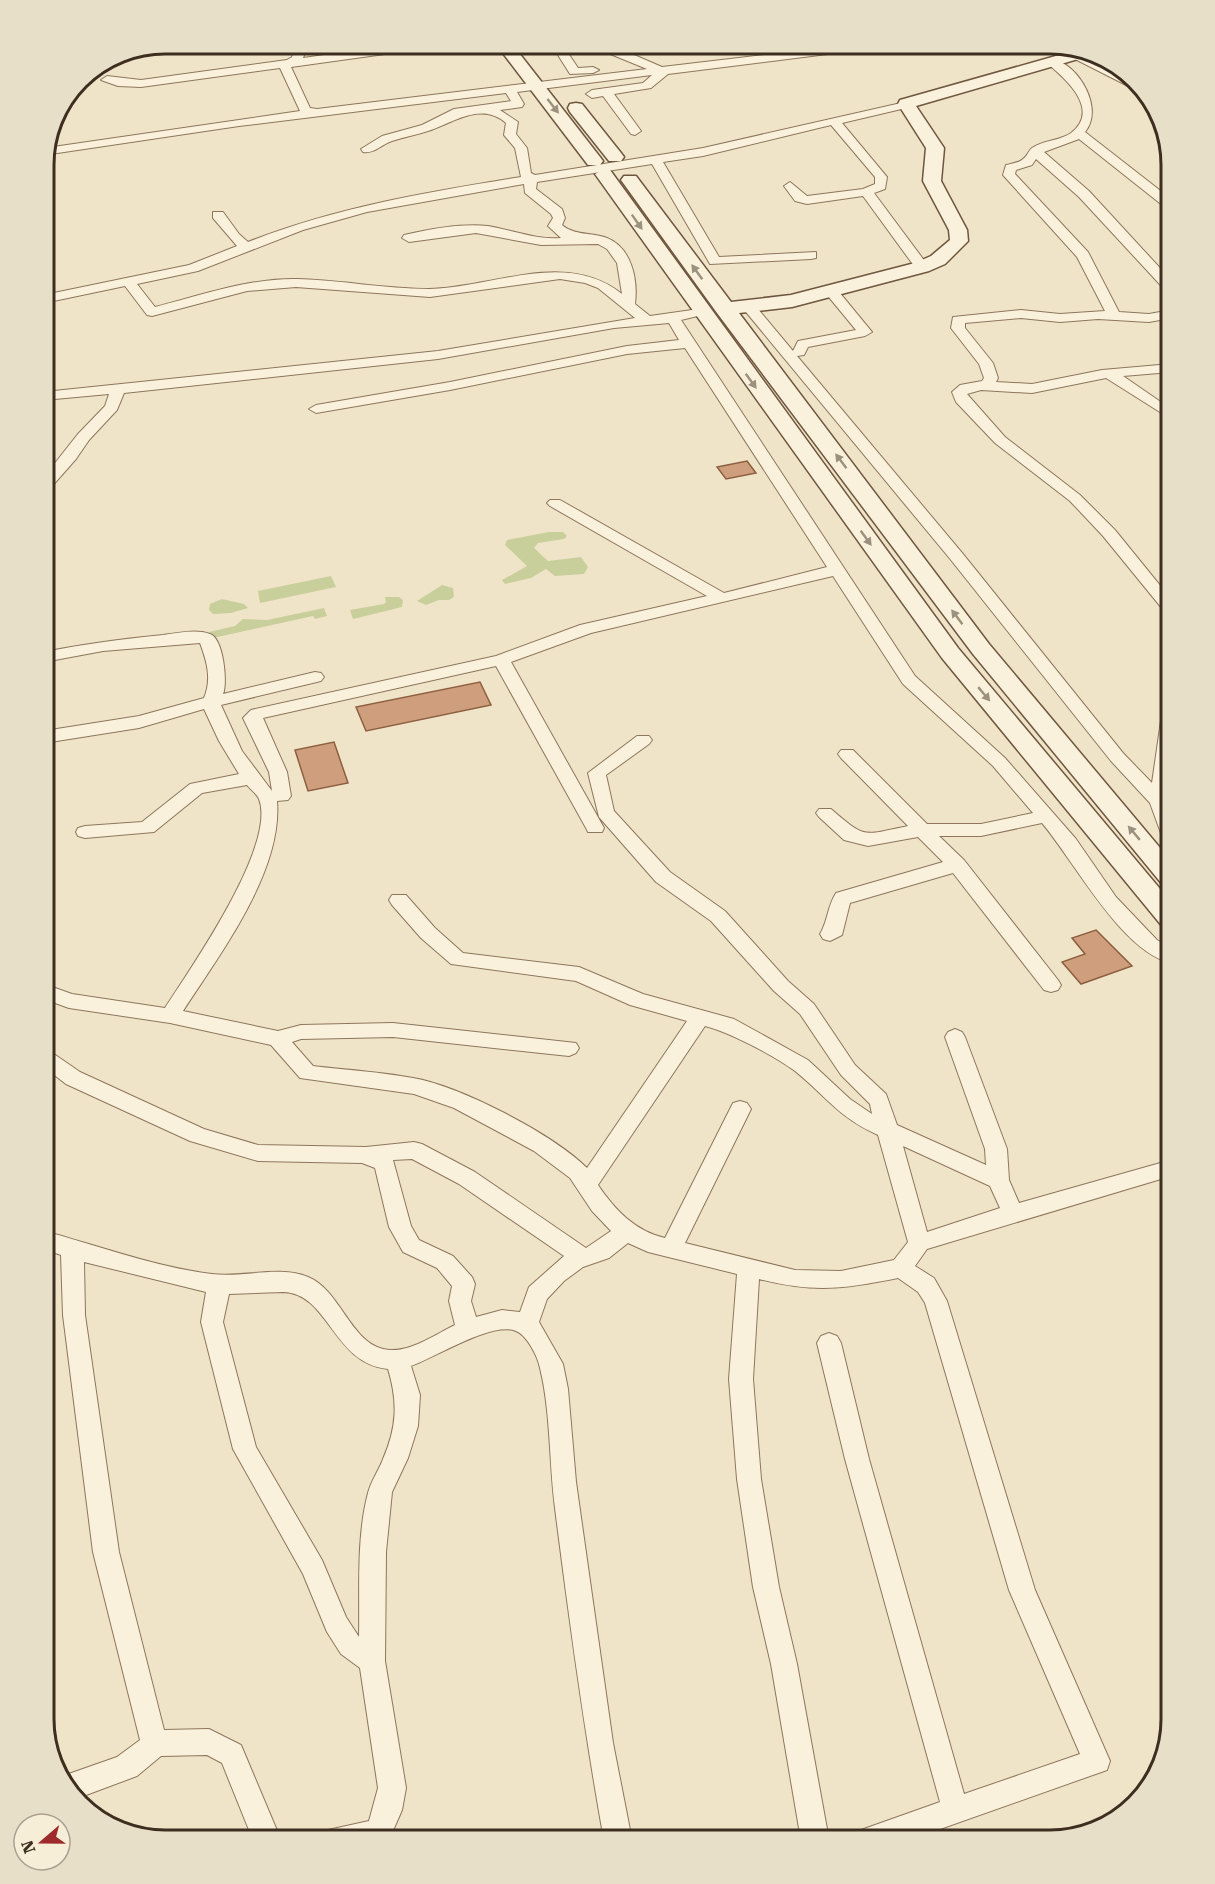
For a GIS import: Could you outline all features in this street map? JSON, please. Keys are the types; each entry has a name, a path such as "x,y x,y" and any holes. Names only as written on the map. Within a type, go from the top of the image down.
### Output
{"main road":[{"path":"512,54 609,166 724,309 981,649 1161,865"},
{"path":"724,309 792,301 922,267 950,252 959,242 958,230 932,181 935,148 931,138 906,105 1073,56"},
{"path":"543,67 701,311 950,653 1161,906"}],"street":[{"path":"285,66 297,59 299,54"},
{"path":"106,80 131,84 285,66 353,54"},
{"path":"618,54 663,72"},
{"path":"55,150 320,113 511,91 537,85 663,72 766,54"},
{"path":"564,55 574,72 706,59 717,64"},
{"path":"1052,62 1072,78 1087,102 1087,115 1079,134 1035,151 1028,162 1010,168 1009,175 1083,255 1113,316"},
{"path":"285,66 294,91 306,111 320,113"},
{"path":"592,94 647,87 663,72"},
{"path":"367,149 386,139 426,128 458,112 518,104 511,91"},
{"path":"606,92 635,131"},
{"path":"54,297 193,268 298,227 365,209 531,179 656,160 906,105"},
{"path":"458,112 504,113 512,122 510,135 520,144 525,156 525,174 531,179"},
{"path":"790,186 800,198 807,200 866,192 881,186 881,177 835,122"},
{"path":"1079,134 1161,197"},
{"path":"56,144 85,144"},
{"path":"1035,151 1084,194 1161,276"},
{"path":"656,160 716,261 811,255"},
{"path":"531,179 529,190 557,212 559,218 555,226 559,232 608,244 626,265 631,289 628,305"},
{"path":"866,192 922,267"},
{"path":"218,215 234,237 248,248"},
{"path":"409,238 461,229 519,235 549,242 592,239"},
{"path":"129,283 152,312 257,287 296,283 430,293 529,277 560,275 595,282 646,320"},
{"path":"799,352 803,344 865,332 830,290"},
{"path":"748,306 950,548 1117,757 1158,801 1161,808"},
{"path":"54,395 117,391 440,355 646,320 673,319 679,315 701,311"},
{"path":"987,386 991,378 989,370 957,328 958,320 1021,314 1060,318 1113,316 1149,318 1161,316"},
{"path":"673,319 838,568 909,680 999,762 1069,843 1109,902 1150,945 1161,950"},
{"path":"316,409 450,386 615,352 687,343"},
{"path":"1161,369 1110,374 1042,387 987,386 963,388 959,392 961,399 1000,440 1075,498 1109,533 1161,596"},
{"path":"1110,374 1161,408"},
{"path":"54,475 71,456 83,437 112,407 117,391"},
{"path":"555,503 720,597"},
{"path":"282,796 278,772 252,718 257,714 501,660 586,629 806,579 838,568"},
{"path":"54,655 103,646 207,638 217,676 217,687 210,702 215,719 251,778 268,799 269,825 263,848 223,932 170,1016"},
{"path":"501,660 595,828"},
{"path":"54,736 101,726 139,722 315,677"},
{"path":"643,740 597,773 605,813 663,878 718,916 782,986 807,1009 848,1070 879,1100 919,1243"},
{"path":"847,754 891,794 920,830 957,865 1051,985"},
{"path":"85,832 147,828 196,788 251,778"},
{"path":"1158,801 1161,782"},
{"path":"825,813 851,836 860,839 920,830 981,830 1046,816"},
{"path":"830,934 836,930 837,907 843,898 957,865"},
{"path":"399,900 428,933 458,959 579,974 637,1000 727,1024 801,1065 843,1105 890,1133 963,1162 998,1180"},
{"path":"54,995 69,1001 170,1016 278,1040 301,1032 393,1029 569,1048"},
{"path":"586,1186 700,1017"},
{"path":"954,1037 996,1149 998,1180 1013,1213"},
{"path":"278,1040 307,1073 415,1086 461,1102 542,1145 578,1172 586,1186 627,1232 648,1243 795,1278 841,1280 901,1268 919,1243 1013,1213 1161,1171"},
{"path":"54,1064 74,1078 198,1135 258,1153 364,1155 414,1150 467,1178 584,1258"},
{"path":"672,1247 740,1109"},
{"path":"364,1155 384,1163 400,1227 411,1246 445,1262 464,1284 460,1301 468,1329"},
{"path":"616,1830 600,1743 581,1610 564,1482 556,1389 551,1364 527,1324 537,1294 556,1275 584,1258 601,1252 627,1232"},
{"path":"54,1244 72,1250 219,1284 302,1284 318,1297 362,1349 376,1360 398,1360 468,1329 501,1321 527,1324"},
{"path":"72,1250 74,1315 106,1552 154,1743 148,1753 110,1774 76,1785"},
{"path":"748,1266 741,1379 749,1479 765,1587 784,1664 813,1830"},
{"path":"901,1268 926,1285 936,1301 1022,1590 1097,1761 901,1830"},
{"path":"219,1284 212,1322 217,1351 245,1449 313,1568 336,1624 350,1645 372,1661"},
{"path":"829,1343 856,1459 956,1812"},
{"path":"380,1830 388,1810 392,1788 372,1661 375,1520 380,1492 396,1458 406,1426 408,1395 398,1360"},
{"path":"154,1743 209,1742 232,1754 263,1830"}],"green space":[{"path":"549,532 563,532 567,536 564,539 538,543 534,548 548,561 581,557 588,567 584,574 555,576 546,569 531,578 505,584 502,580 527,566 505,545 507,540"},
{"path":"331,576 336,587 260,603 258,591"},
{"path":"442,585 453,588 454,597 426,605 417,601"},
{"path":"385,597 399,597 403,600 402,607 353,619 350,610 384,604"},
{"path":"222,599 244,604 248,608 231,613 213,614 209,610 210,604"},
{"path":"324,608 327,616 315,619 313,616 213,638 209,632 235,626 243,619 267,620"}],"building":[{"path":"747,461 756,473 726,479 717,467"},
{"path":"480,682 491,705 366,731 356,707"},
{"path":"334,742 348,783 308,791 295,750"},
{"path":"1096,930 1132,966 1081,984 1062,962 1085,954 1072,938"}]}
